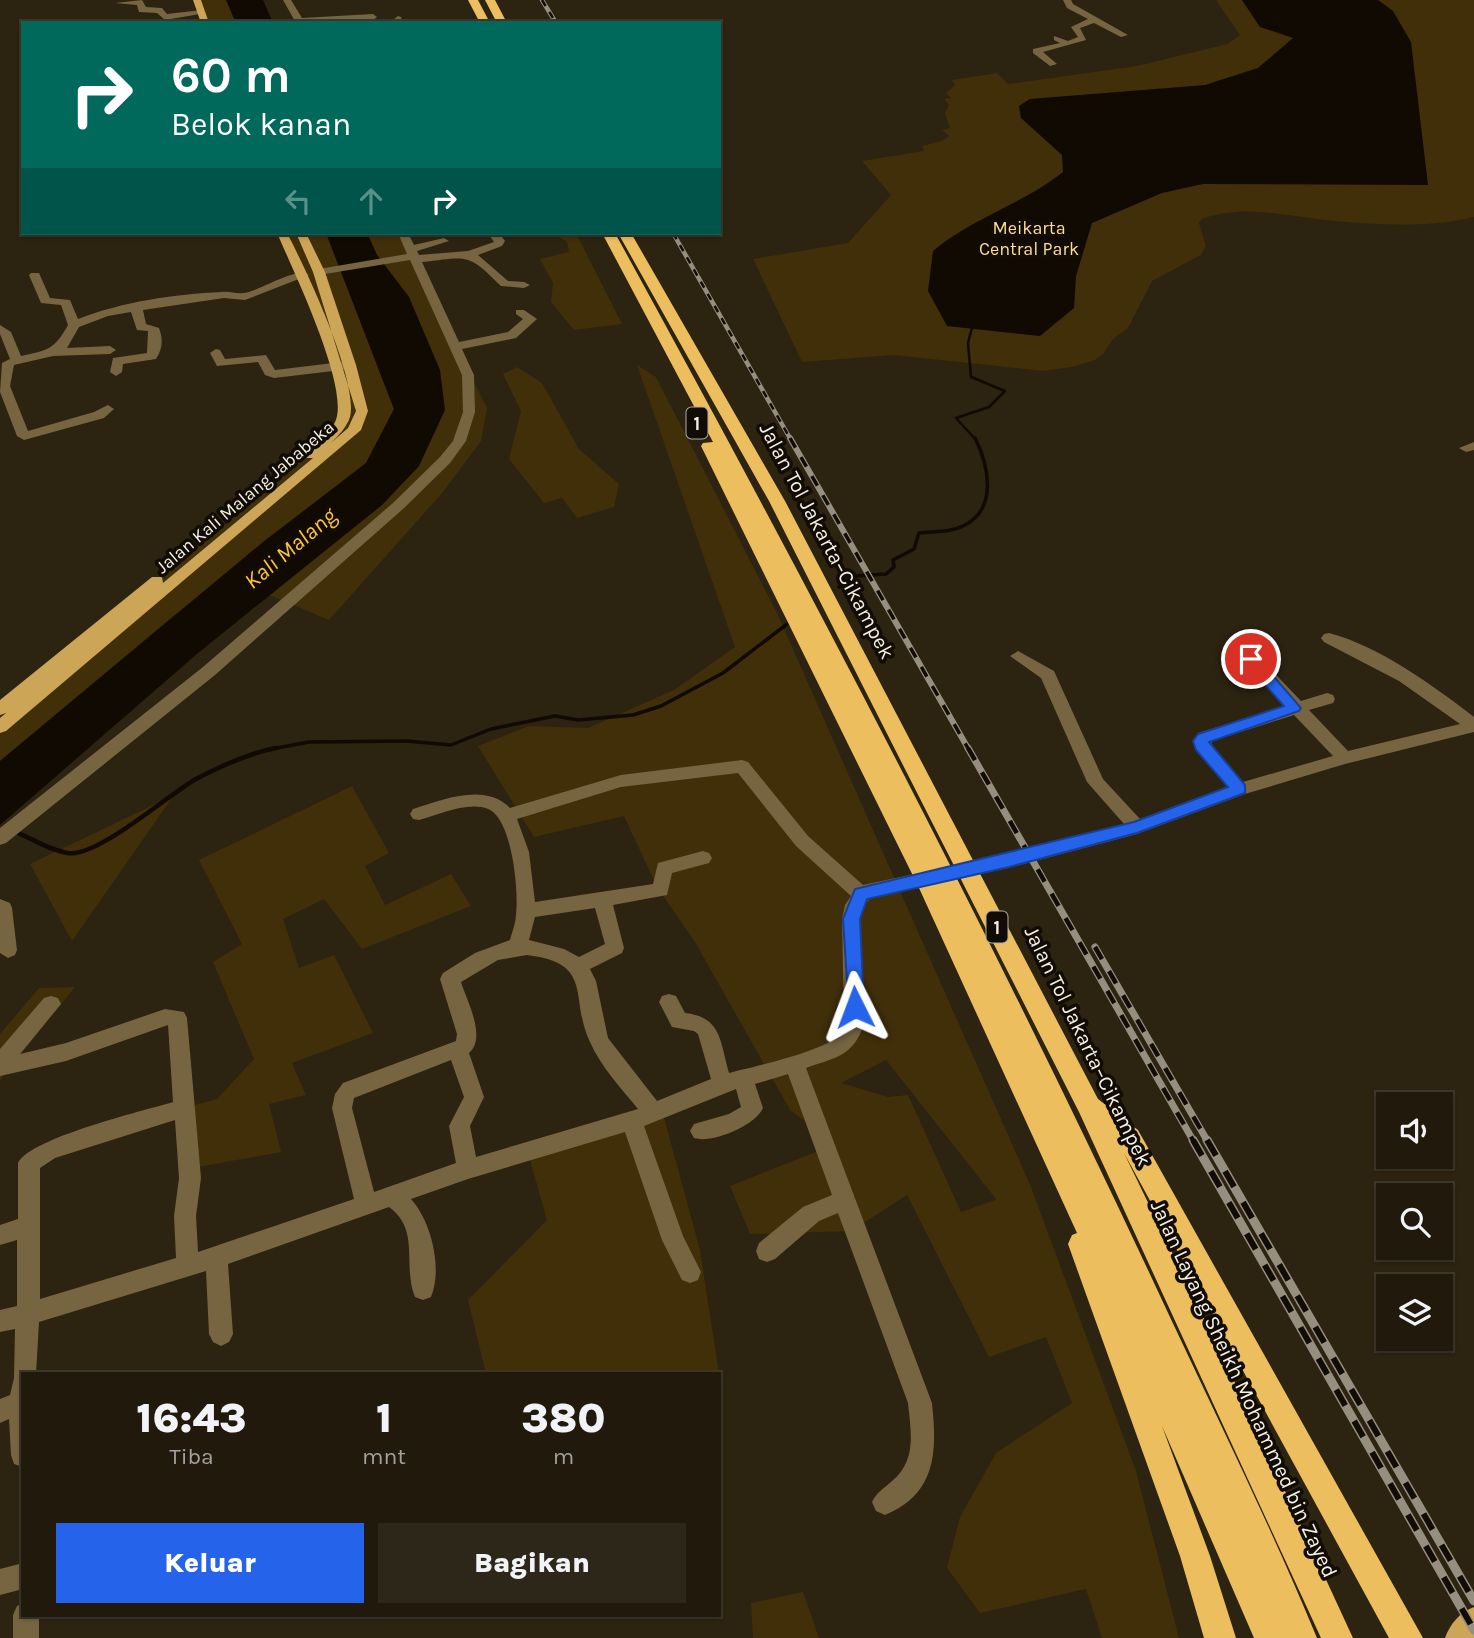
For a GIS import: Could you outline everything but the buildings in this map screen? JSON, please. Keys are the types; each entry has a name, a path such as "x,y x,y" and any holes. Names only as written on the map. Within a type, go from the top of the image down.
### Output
{"highway":[{"path":"473,0 484,21"},
{"path":"481,0 492,21"},
{"path":"492,0 504,21"},
{"name":"1","path":"598,235 796,618 1006,1048 1184,1439 1270,1638"},
{"name":"1","path":"609,235 748,488 857,702 1091,1178 1301,1638"},
{"name":"Jalan Tol Jakarta–Cikampek","path":"623,235 777,501 1088,1105 1334,1638"},
{"name":"Jalan Layang Sheikh Mohammed bin Zayed","path":"623,235 849,646 1109,1157 1334,1638"},
{"path":"1006,1048 1131,1375 1195,1556 1220,1638"},
{"path":"1088,1105 1129,1138 1407,1638"}],"main road":[{"path":"197,0 204,21"},
{"path":"207,0 214,21"},
{"name":"Jalan Kali Malang Jababeka","path":"0,709 277,482 338,427 344,416 344,404 335,367 303,275 283,235"},
{"name":"Jalan Kali Malang Jababeka","path":"0,727 354,430 362,411 351,365 319,272 302,235"},
{"path":"315,308 331,306"},
{"path":"1458,1638 1474,1620"}],"street":[{"path":"287,0 299,21"},
{"path":"1067,0 1070,6 1124,35"},
{"path":"119,4 134,1 141,3 143,10 160,10 165,17 202,13"},
{"path":"315,21 373,17"},
{"path":"1053,64 1036,51 1068,44 1084,37 1074,27 1096,19"},
{"path":"1058,38 1068,44"},
{"path":"0,838 209,671 398,506 445,460 459,441 469,412 468,375 404,235"},
{"path":"319,272 412,255 469,254 498,244 500,241 495,235"},
{"path":"412,255 444,240"},
{"path":"469,254 485,264 505,284 524,285"},
{"path":"36,275 45,301 66,302 74,325"},
{"path":"53,352 62,345 74,325 104,313 224,295 244,297 303,275"},
{"path":"116,372 117,361 152,356 154,352 157,340 153,328 141,327 136,307"},
{"path":"457,346 517,333 531,319 520,312"},
{"path":"0,329 5,332 16,359"},
{"path":"108,409 99,415 24,436 2,387 7,365 16,359 53,352 110,350"},
{"path":"216,354 220,363 262,358 269,372 274,374 351,365"},
{"path":"863,892 1009,861 1137,827 1239,789 1345,758 1474,726 1409,678 1377,659 1329,638"},
{"path":"1018,656 1048,675 1096,782 1137,827"},
{"path":"1251,659 1294,708 1345,758"},
{"path":"1239,789 1202,746 1204,737 1327,699"},
{"path":"506,816 621,781 742,765 802,841 863,892"},
{"path":"419,814 477,801 499,807 506,816 517,841 526,911 517,947"},
{"path":"526,911 661,890 664,868 703,858"},
{"path":"0,1321 216,1257 468,1169 632,1121 722,1084 794,1064 838,1047 849,1039 855,1007 851,919 863,892"},
{"path":"577,967 615,948 602,900"},
{"path":"0,906 3,908 8,950"},
{"path":"366,1205 342,1108 345,1094 350,1089 465,1046 468,1040 450,979 490,956 517,947 556,953 577,967 585,979 601,1044 653,1111"},
{"path":"668,1002 679,1021 699,1023 707,1030 722,1084"},
{"path":"0,1065 51,1004"},
{"path":"0,1065 66,1052 172,1016 179,1022 190,1178 185,1216 188,1265"},
{"path":"458,1050 474,1097 459,1126 468,1169"},
{"path":"794,1064 920,1403 925,1444 923,1462 917,1476 885,1502"},
{"path":"701,1131 743,1118 750,1113 753,1108 743,1078"},
{"path":"24,1372 28,1314 29,1163 38,1155 184,1108"},
{"path":"632,1121 673,1240 690,1272"},
{"path":"390,1195 401,1201 419,1225 423,1289"},
{"path":"767,1251 811,1214 844,1200"},
{"path":"0,1235 27,1226"},
{"path":"216,1257 222,1334"},
{"path":"15,1399 21,1441"},
{"path":"0,1582 21,1577"},
{"path":"26,1617 26,1638"}],"green space":[{"path":"197,0 226,0 235,21 204,21"},
{"name":"Meikarta Central Park","path":"1216,0 1474,0 1474,217 1405,225 1251,212 1218,214 1202,219 1199,223 1206,246 1201,255 1152,281 1128,328 1113,339 1104,353 1095,360 1072,367 1043,371 894,355 802,362 753,259 848,243 891,195 862,161 924,151 922,146 942,141 949,136 942,130 950,128 945,113 949,105 944,99 951,98 946,93 955,85 952,80 997,73 1008,84 1137,66 1227,44 1240,35"},
{"path":"283,235 327,235 394,409 366,463 172,617 0,761 0,709 277,482 338,427 344,404 300,266"},
{"path":"368,235 399,235 487,408 481,441 443,492 329,620 267,594 382,505 419,466 409,297 377,255"},
{"path":"546,235 577,235 622,324 574,330 551,302 553,283 540,259 569,252 567,242 557,236"},
{"path":"637,365 656,377 777,613 1031,1187 1136,1471 1179,1638 1102,1638 1086,1589 980,1613 947,1568 960,1517 996,1453 1072,1403 1046,1337 989,1357 907,1195 851,1231 750,1234 730,1186 836,1144 790,1110 695,942 657,887 624,816 534,837 478,746 529,726 588,728 674,690 735,647","holes":["886,1060 996,1199 961,1212 908,1095 888,1097 841,1083"]},
{"path":"517,367 542,383 579,449 619,484 614,507 577,518 562,498 544,503 509,459 521,411 503,374"},
{"path":"352,786 389,853 365,866 385,905 451,874 471,906 362,949 324,899 283,919 299,968 334,955 373,1033 292,1063 306,1095 269,1104 281,1152 187,1169 176,1110 217,1099 254,1059 213,962 242,944 199,860"},
{"path":"174,795 72,941 30,864"},
{"path":"75,987 0,1080 0,1034 39,988"},
{"path":"663,1114 700,1250 719,1372 486,1372 468,1300 547,1220 528,1153"},
{"path":"803,1592 819,1638 753,1638 751,1603"}],"water":[{"path":"226,0 263,0 272,21 235,21"},
{"path":"1242,0 1378,0 1393,11 1411,42 1428,185 1203,184 1162,193 1092,223 1076,276 1074,308 1040,336 947,326 928,291 933,251 964,229 1031,193 1063,172 1062,155 1021,118 1019,106 1030,99 1205,85 1258,68 1293,38 1260,27"},
{"name":"Kali Malang","path":"327,235 368,235 377,255 409,297 440,370 445,410 419,466 382,505 198,653 0,825 0,761 263,542 366,463 394,409"}],"waterway":[{"path":"972,328 968,343 971,377 1005,391 989,407 956,418 976,440"},
{"path":"839,587 854,576 886,574 894,567 893,560 914,549 919,533 953,530 974,519 986,499 987,486 984,461 976,440"},
{"path":"274,749 309,742 407,741 451,745 491,729 555,716 578,720 633,715 661,706 723,673 791,621"},
{"path":"18,833 55,850 81,852 133,824 196,779 235,760 274,749"},
{"path":"266,750 274,749"}],"railway":[{"path":"542,0 555,21"},
{"path":"674,235 791,440"},
{"path":"790,438 969,750"},
{"path":"968,748 1194,1142"},
{"path":"1095,947 1208,1142"},
{"path":"1193,1140 1474,1630"},
{"path":"1207,1140 1474,1601"}],"route":[{"path":"855,1007 851,919 854,905 865,891 1009,861 1137,827 1239,789 1202,746 1201,741 1204,737 1294,708 1251,659"}]}
